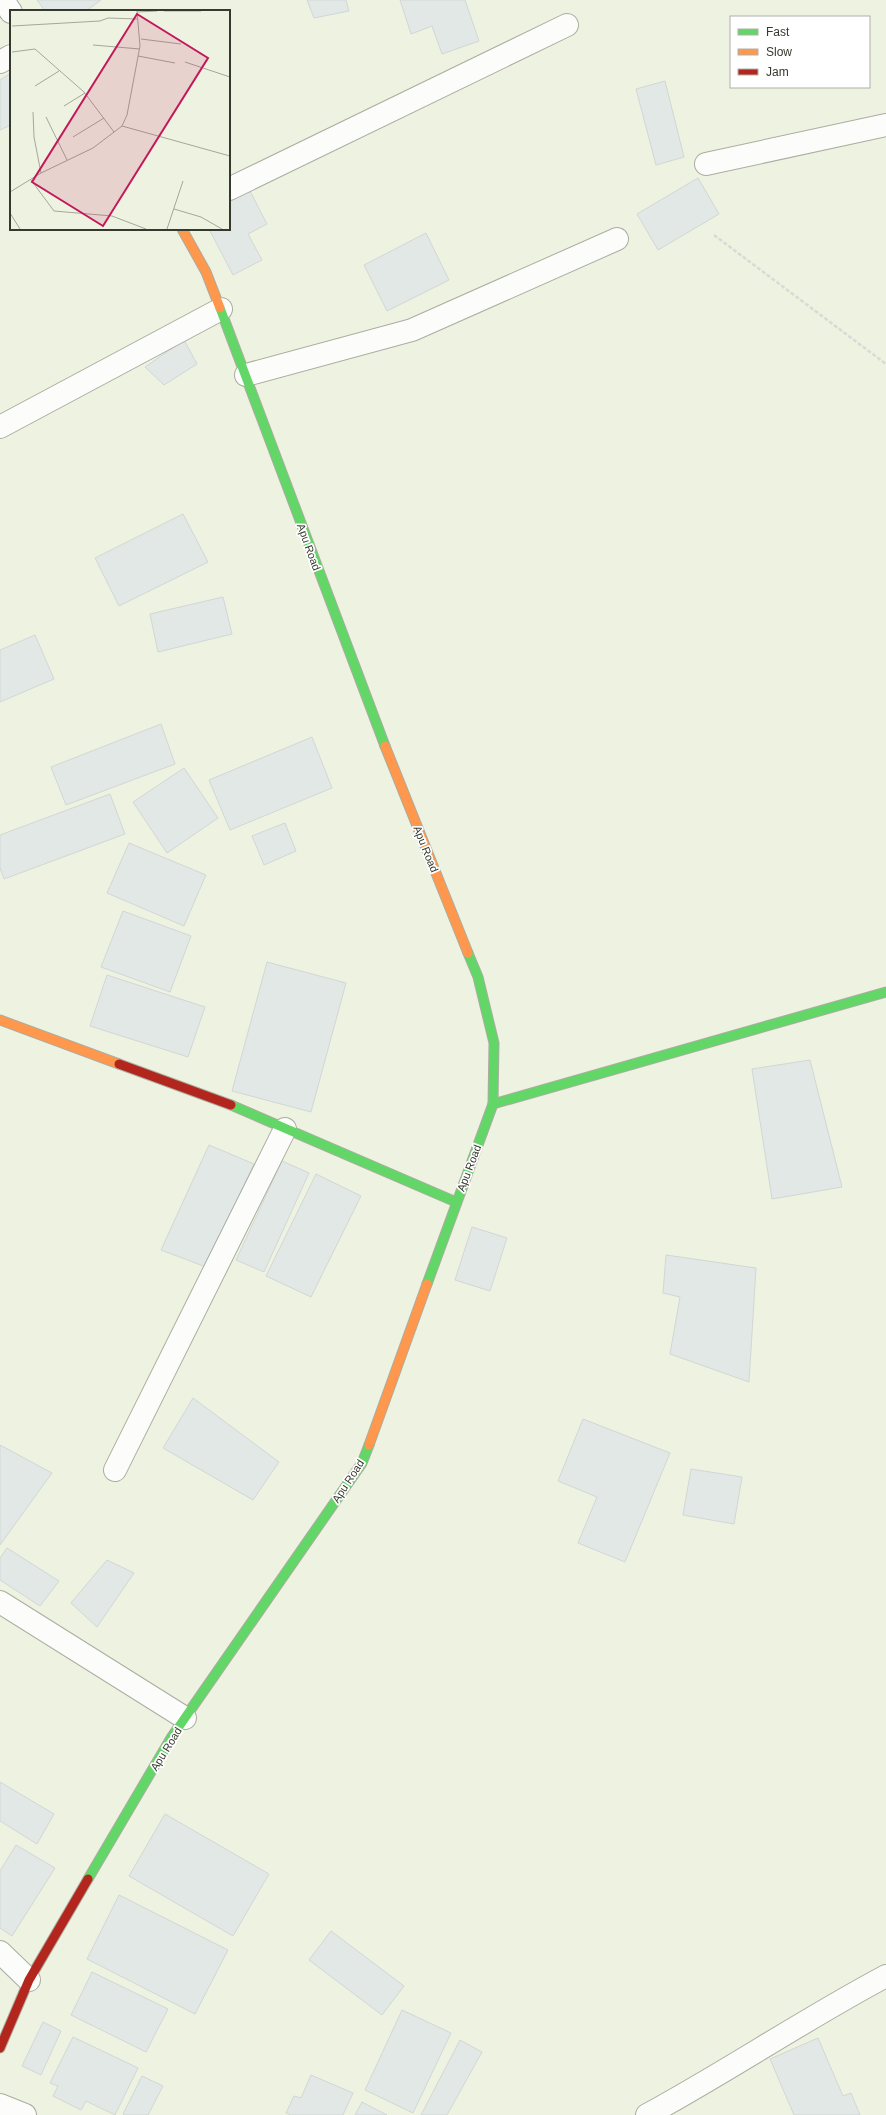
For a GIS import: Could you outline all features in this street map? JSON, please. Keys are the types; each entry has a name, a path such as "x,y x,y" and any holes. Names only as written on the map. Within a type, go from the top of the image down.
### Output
{"street":[{"path":"3,0 10,10"},
{"path":"230,189 567,25"},
{"path":"0,62 10,57"},
{"path":"706,164 886,125"},
{"name":"Apu Road","path":"0,2048 29,1980 171,1738 362,1463 493,1104 494,1043 478,977 392,766 221,309 206,272 183,230"},
{"path":"246,374 412,330 617,239"},
{"path":"0,427 221,309"},
{"path":"493,1104 849,1004 886,992"},
{"path":"0,1020 221,1101 456,1202"},
{"path":"115,1470 286,1129"},
{"path":"0,1602 185,1718"},
{"path":"0,1952 29,1980"},
{"path":"647,2115 686,2094 836,2003 886,1976"},
{"path":"0,2105 25,2115"}],"path":[{"path":"714,235 886,364"}],"building":[{"path":"37,0 101,0 87,10 44,10"},
{"path":"307,0 346,0 349,11 314,18"},
{"path":"400,0 465,0 479,41 442,54 432,26 411,34"},
{"path":"10,74 10,125 0,130 0,80"},
{"path":"665,81 684,157 656,165 636,89"},
{"path":"698,178 719,214 658,250 637,214"},
{"path":"250,191 267,224 248,234 262,260 233,275 210,230 230,230 230,201"},
{"path":"426,233 449,280 387,311 364,265"},
{"path":"184,340 197,364 164,385 145,367"},
{"path":"183,514 208,562 119,606 95,558"},
{"path":"223,597 232,634 158,652 150,614"},
{"path":"35,635 54,679 0,702 0,650"},
{"path":"161,724 175,764 66,805 51,767"},
{"path":"312,737 332,788 230,830 209,780"},
{"path":"184,768 218,818 167,853 133,802"},
{"path":"110,794 125,834 4,879 0,868 0,835"},
{"path":"285,823 296,851 264,865 252,836"},
{"path":"129,843 206,875 184,926 107,893"},
{"path":"123,911 191,936 170,992 101,967"},
{"path":"267,962 346,983 311,1112 232,1091"},
{"path":"107,975 205,1007 188,1057 90,1026"},
{"path":"810,1060 842,1187 772,1199 752,1069"},
{"path":"209,1145 254,1164 206,1267 161,1250"},
{"path":"282,1161 309,1173 264,1272 236,1260"},
{"path":"316,1174 361,1196 311,1297 266,1276"},
{"path":"472,1227 507,1238 490,1291 455,1280"},
{"path":"666,1255 756,1268 749,1382 670,1354 680,1297 663,1293"},
{"path":"193,1398 279,1462 253,1500 163,1448"},
{"path":"583,1419 670,1453 625,1562 578,1543 597,1497 558,1481"},
{"path":"0,1445 52,1473 0,1545"},
{"path":"691,1469 742,1477 734,1524 683,1515"},
{"path":"7,1548 59,1581 40,1606 0,1580 0,1558"},
{"path":"107,1560 134,1573 97,1627 71,1603"},
{"path":"0,1782 54,1814 37,1844 0,1821"},
{"path":"165,1814 269,1874 233,1936 129,1876"},
{"path":"16,1845 55,1868 12,1936 0,1928 0,1871"},
{"path":"119,1895 228,1950 195,2014 87,1959"},
{"path":"331,1931 404,1986 382,2015 309,1960"},
{"path":"92,1972 168,2009 146,2052 71,2015"},
{"path":"402,2010 451,2033 413,2113 365,2090"},
{"path":"43,2022 61,2031 41,2075 22,2066"},
{"path":"73,2037 138,2068 115,2115 86,2101 81,2110 53,2096 58,2086 50,2083"},
{"path":"818,2038 843,2096 851,2093 860,2115 794,2115 770,2059"},
{"path":"460,2040 482,2052 447,2115 421,2115"},
{"path":"311,2075 353,2093 343,2115 291,2115 286,2113 294,2096 301,2098"},
{"path":"142,2076 163,2086 148,2115 125,2115 123,2114"},
{"path":"362,2102 387,2115 355,2115"}],"traffic: fast":[{"path":"220,308 385,746"},
{"path":"427,1284 493,1104 494,1043 478,977 468,953"},
{"path":"493,1104 886,992"},
{"path":"231,1105 456,1202"},
{"path":"88,1879 171,1738 362,1463 369,1445"}],"traffic: slow":[{"path":"183,230 206,272 220,308"},
{"path":"385,746 468,953"},
{"path":"0,1020 119,1064"},
{"path":"369,1445 427,1284"}],"traffic: jam":[{"path":"119,1064 231,1105"},
{"path":"0,2048 29,1980 88,1879"}]}
